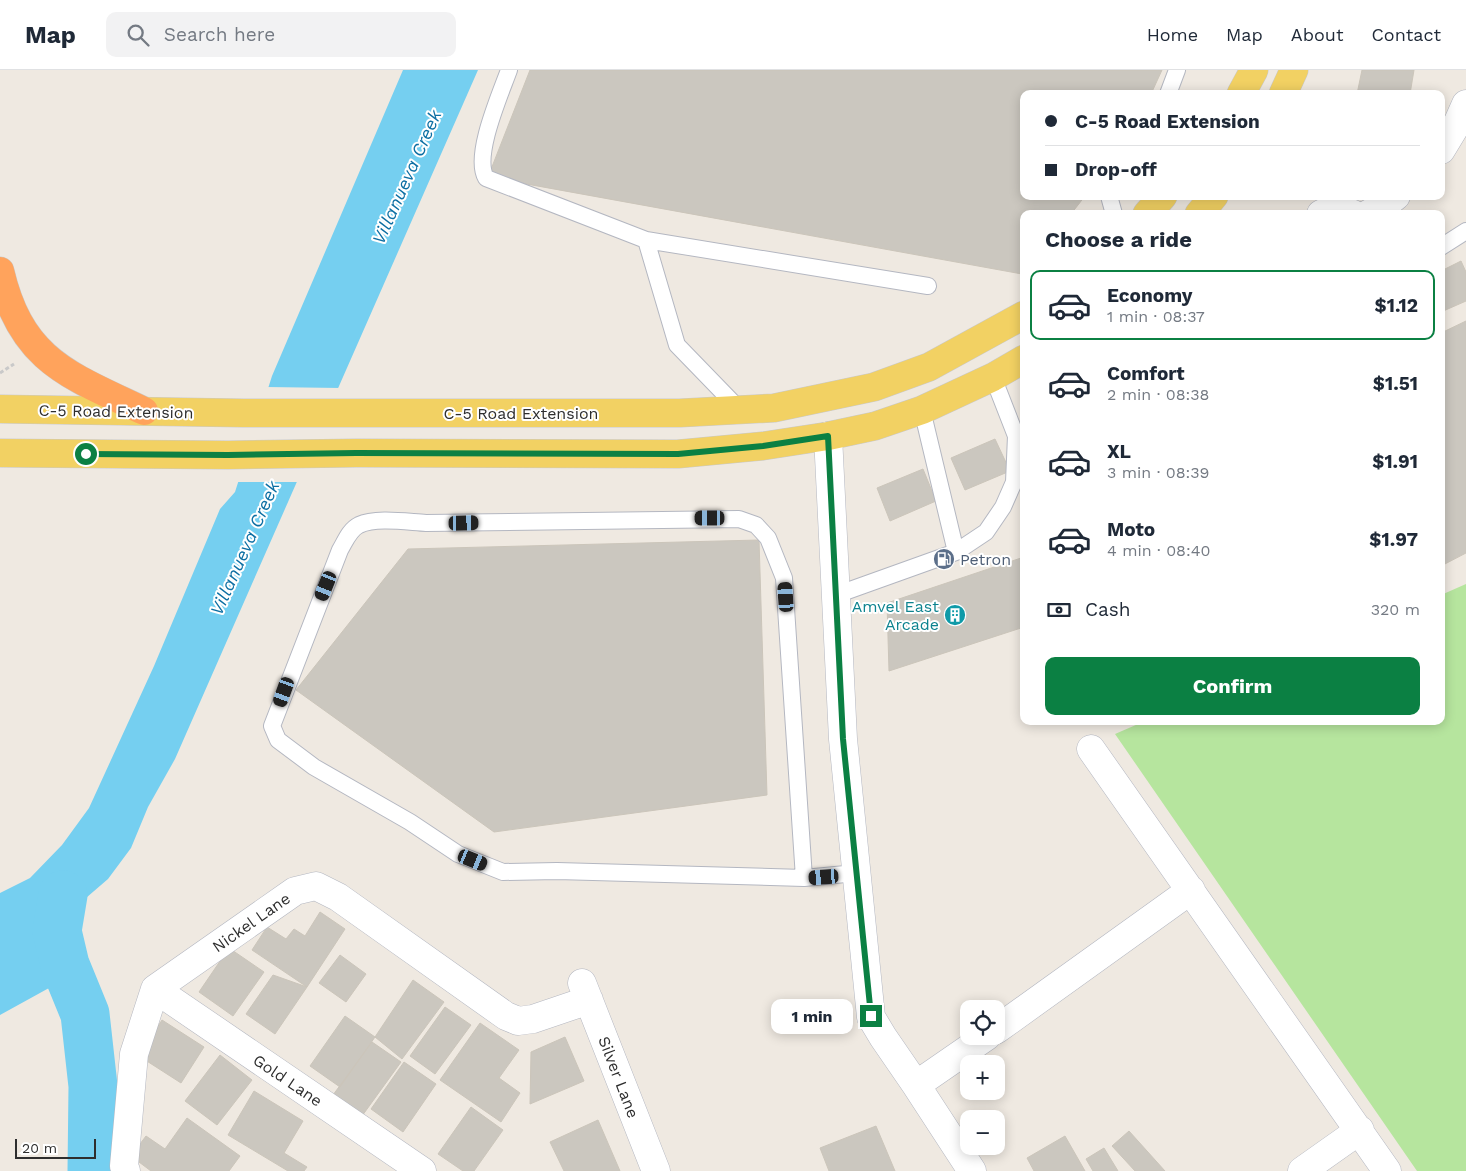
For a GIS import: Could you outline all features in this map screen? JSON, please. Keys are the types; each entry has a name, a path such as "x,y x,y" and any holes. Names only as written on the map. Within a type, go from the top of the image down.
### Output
{"highway":[{"path":"0,271 23,330 41,352 65,372 144,412"}],"main road":[{"path":"1243,90 1254,70"},
{"path":"1285,90 1294,70"},
{"path":"1150,210 1159,200"},
{"path":"1202,210 1211,200"},
{"name":"C-5 Road Extension","path":"0,409 243,413 680,413 741,411 774,408 874,387 929,367 1020,317"},
{"path":"0,453 228,455 356,453 678,454 763,446 828,436 875,426 922,410 993,378 1020,362"}],"street":[{"path":"1445,144 1463,116"},
{"path":"1375,210 1391,200"},
{"path":"1330,210 1336,207 1343,210"},
{"path":"828,436 843,739 871,1016 972,1171"},
{"path":"1091,749 1388,1171"},
{"name":"Nickel Lane","path":"155,989 295,891 316,886 338,897 506,1016 518,1022 533,1019 586,991"},
{"path":"1005,1024 1191,890"},
{"path":"126,1171 124,1166 134,1054 155,989"},
{"name":"Gold Lane","path":"155,989 422,1171"},
{"name":"Silver Lane","path":"586,991 656,1171"},
{"path":"916,1085 975,1045"},
{"path":"1302,1171 1360,1130"}],"lane":[{"path":"509,70 482,157 483,172 486,178 646,240 928,286"},
{"path":"1170,90 1177,70"},
{"path":"1445,244 1466,231"},
{"path":"646,240 677,345 741,411"},
{"path":"836,595 956,552 986,532 1003,507 1014,482 1016,436 993,378"},
{"path":"922,410 956,552"},
{"path":"804,878 784,578 768,538 756,525 739,518 426,523 375,521 358,525 348,534 315,613 272,726 278,740 314,767 410,822 458,854 502,872 558,871 804,878 856,873"}],"green space":[{"path":"1466,584 1466,1171 1417,1171 1115,734 1136,725 1445,725 1445,593"}],"water":[{"name":"Villanueva Creek","path":"403,70 478,70 175,759 148,807 131,848 108,879 72,910 49,988 0,1015 0,893 30,878 62,845 89,808 154,666 220,509 235,492 272,376"}],"pier":[{"path":"266,387 341,388 300,482 236,482"}],"building":[{"path":"530,70 1162,70 1153,90 1020,90 1020,200 1082,200 1074,210 1020,210 1020,274 488,177"},
{"path":"1362,70 1414,70 1411,90 1358,90"},
{"path":"1461,261 1466,272 1466,301 1445,310 1445,269"},
{"path":"1466,321 1466,553 1445,564 1445,331"},
{"path":"995,439 1010,471 965,490 951,458"},
{"path":"923,469 936,501 890,521 877,488"},
{"path":"759,540 767,795 494,832 296,690 408,549"},
{"name":"Amvel East Arcade","path":"1020,558 1020,628 889,671 887,603"},
{"path":"320,912 345,929 307,987 252,950 267,927 286,939 294,929 305,936"},
{"path":"229,948 264,972 233,1016 199,992"},
{"path":"340,955 366,974 346,1002 319,983"},
{"path":"273,975 307,987 275,1034 246,1014"},
{"path":"413,980 444,1002 402,1059 375,1037"},
{"path":"445,1007 471,1025 435,1074 410,1056"},
{"path":"345,1016 375,1037 340,1087 310,1066"},
{"path":"162,1020 204,1047 181,1083 139,1056"},
{"path":"480,1023 519,1050 499,1078 520,1093 501,1122 440,1080"},
{"path":"565,1037 584,1081 530,1104 531,1052"},
{"path":"372,1042 401,1062 362,1116 333,1095"},
{"path":"220,1055 252,1080 217,1125 185,1101"},
{"path":"404,1062 436,1084 403,1132 371,1109"},
{"path":"254,1091 303,1121 284,1153 307,1167 304,1171 288,1171 228,1135"},
{"path":"471,1107 503,1130 474,1171 463,1171 438,1154"},
{"path":"187,1118 240,1156 229,1171 151,1171 131,1156 146,1136 165,1149"},
{"path":"598,1120 620,1171 564,1171 550,1142"},
{"path":"876,1126 895,1171 829,1171 820,1148"},
{"path":"1129,1131 1165,1171 1135,1171 1112,1146"},
{"path":"1065,1136 1085,1171 1034,1171 1027,1158"},
{"path":"1104,1148 1118,1171 1093,1171 1086,1159"}],"waterway":[{"path":"63,895 57,931 65,965 85,1014 93,1086 92,1171"}],"place":[{"name":"Petron","path":"944,559"},
{"name":"Amvel East Arcade","path":"955,615"}],"route":[{"path":"86,454 678,454 763,446 828,436 843,739 871,1016"}]}
